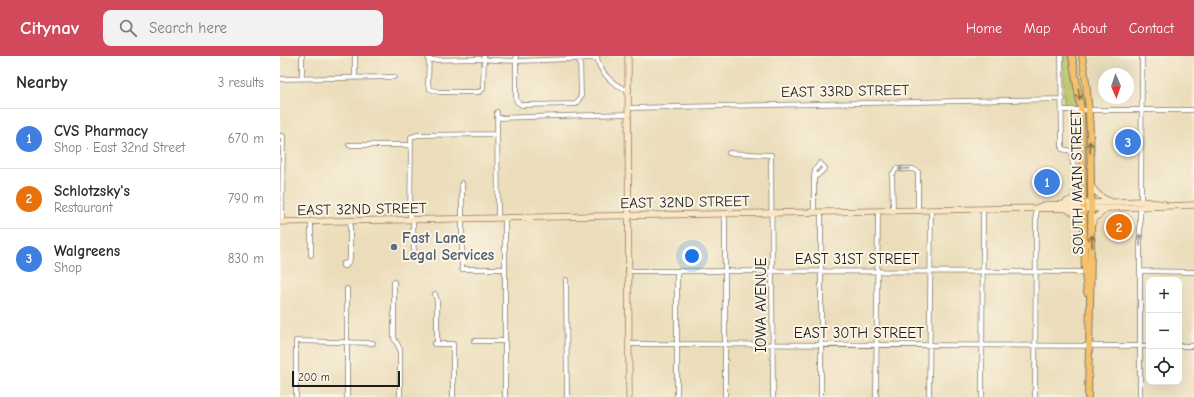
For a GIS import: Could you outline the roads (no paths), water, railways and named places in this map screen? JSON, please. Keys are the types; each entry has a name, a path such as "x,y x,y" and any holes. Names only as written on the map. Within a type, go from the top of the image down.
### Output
{"main road":[{"path":"628,56 629,397"},
{"name":"SOUTH MAIN STREET","path":"1072,56 1081,109 1085,272 1089,308"},
{"name":"SOUTH MAIN STREET","path":"1082,56 1089,109 1092,225 1088,397"},
{"path":"1062,204 1074,199 1080,192 1083,183"},
{"path":"1091,186 1105,200 1115,202"},
{"path":"1091,206 1115,202 1141,201 1168,205"},
{"path":"1036,208 1044,205 1062,204 1108,208 1194,205"},
{"name":"EAST 32ND STREET","path":"281,222 773,212 1036,208 1068,209 1084,206"},
{"path":"1092,225 1094,218 1108,208"},
{"path":"1068,209 1081,218 1084,225"}],"street":[{"path":"302,56 302,79"},
{"path":"355,56 355,78"},
{"path":"516,56 517,102 522,105 576,104 581,96 580,57"},
{"path":"1062,56 1062,149 1071,151 1073,165"},
{"path":"1141,201 1142,56"},
{"path":"484,58 483,89 479,92 439,92 430,89 428,85 429,58 484,58 517,61 597,57 603,72 620,88 628,90"},
{"path":"280,79 394,77"},
{"name":"EAST 33RD STREET","path":"497,118 628,111 1062,99"},
{"path":"1062,110 1194,110"},
{"path":"497,112 501,218 505,269 505,397"},
{"path":"414,256 410,139 413,135 418,134 497,134"},
{"path":"280,136 283,136 281,222"},
{"path":"349,145 410,145"},
{"name":"IOWA AVENUE","path":"729,153 772,155 773,397"},
{"path":"893,211 892,175 896,170 913,169 918,172 918,210"},
{"path":"814,177 814,212"},
{"path":"462,183 462,269 505,269"},
{"path":"1035,397 1036,208"},
{"path":"1140,208 1140,397"},
{"path":"982,397 983,209"},
{"path":"929,397 931,210"},
{"path":"876,397 878,211"},
{"path":"821,212 821,397"},
{"path":"723,214 725,219 725,397"},
{"path":"348,262 350,221"},
{"path":"311,255 312,222"},
{"name":"EAST 31ST STREET","path":"628,271 1085,272"},
{"path":"677,271 677,397"},
{"path":"1141,271 1194,272"},
{"path":"566,280 567,397"},
{"path":"394,282 394,338 400,349 400,397"},
{"path":"346,397 347,289"},
{"path":"435,294 437,300 435,344 453,344 452,397"},
{"path":"296,397 296,341 346,344 373,343"},
{"path":"474,341 505,341"},
{"name":"EAST 30TH STREET","path":"629,344 1146,346"},
{"path":"1182,346 1194,346"}],"place":[{"name":"Walgreens","path":"1128,142"},
{"name":"CVS Pharmacy","path":"1047,182"},
{"name":"Schlotzsky's","path":"1119,227"},
{"name":"Fast Lane Legal Services","path":"394,247"}]}
